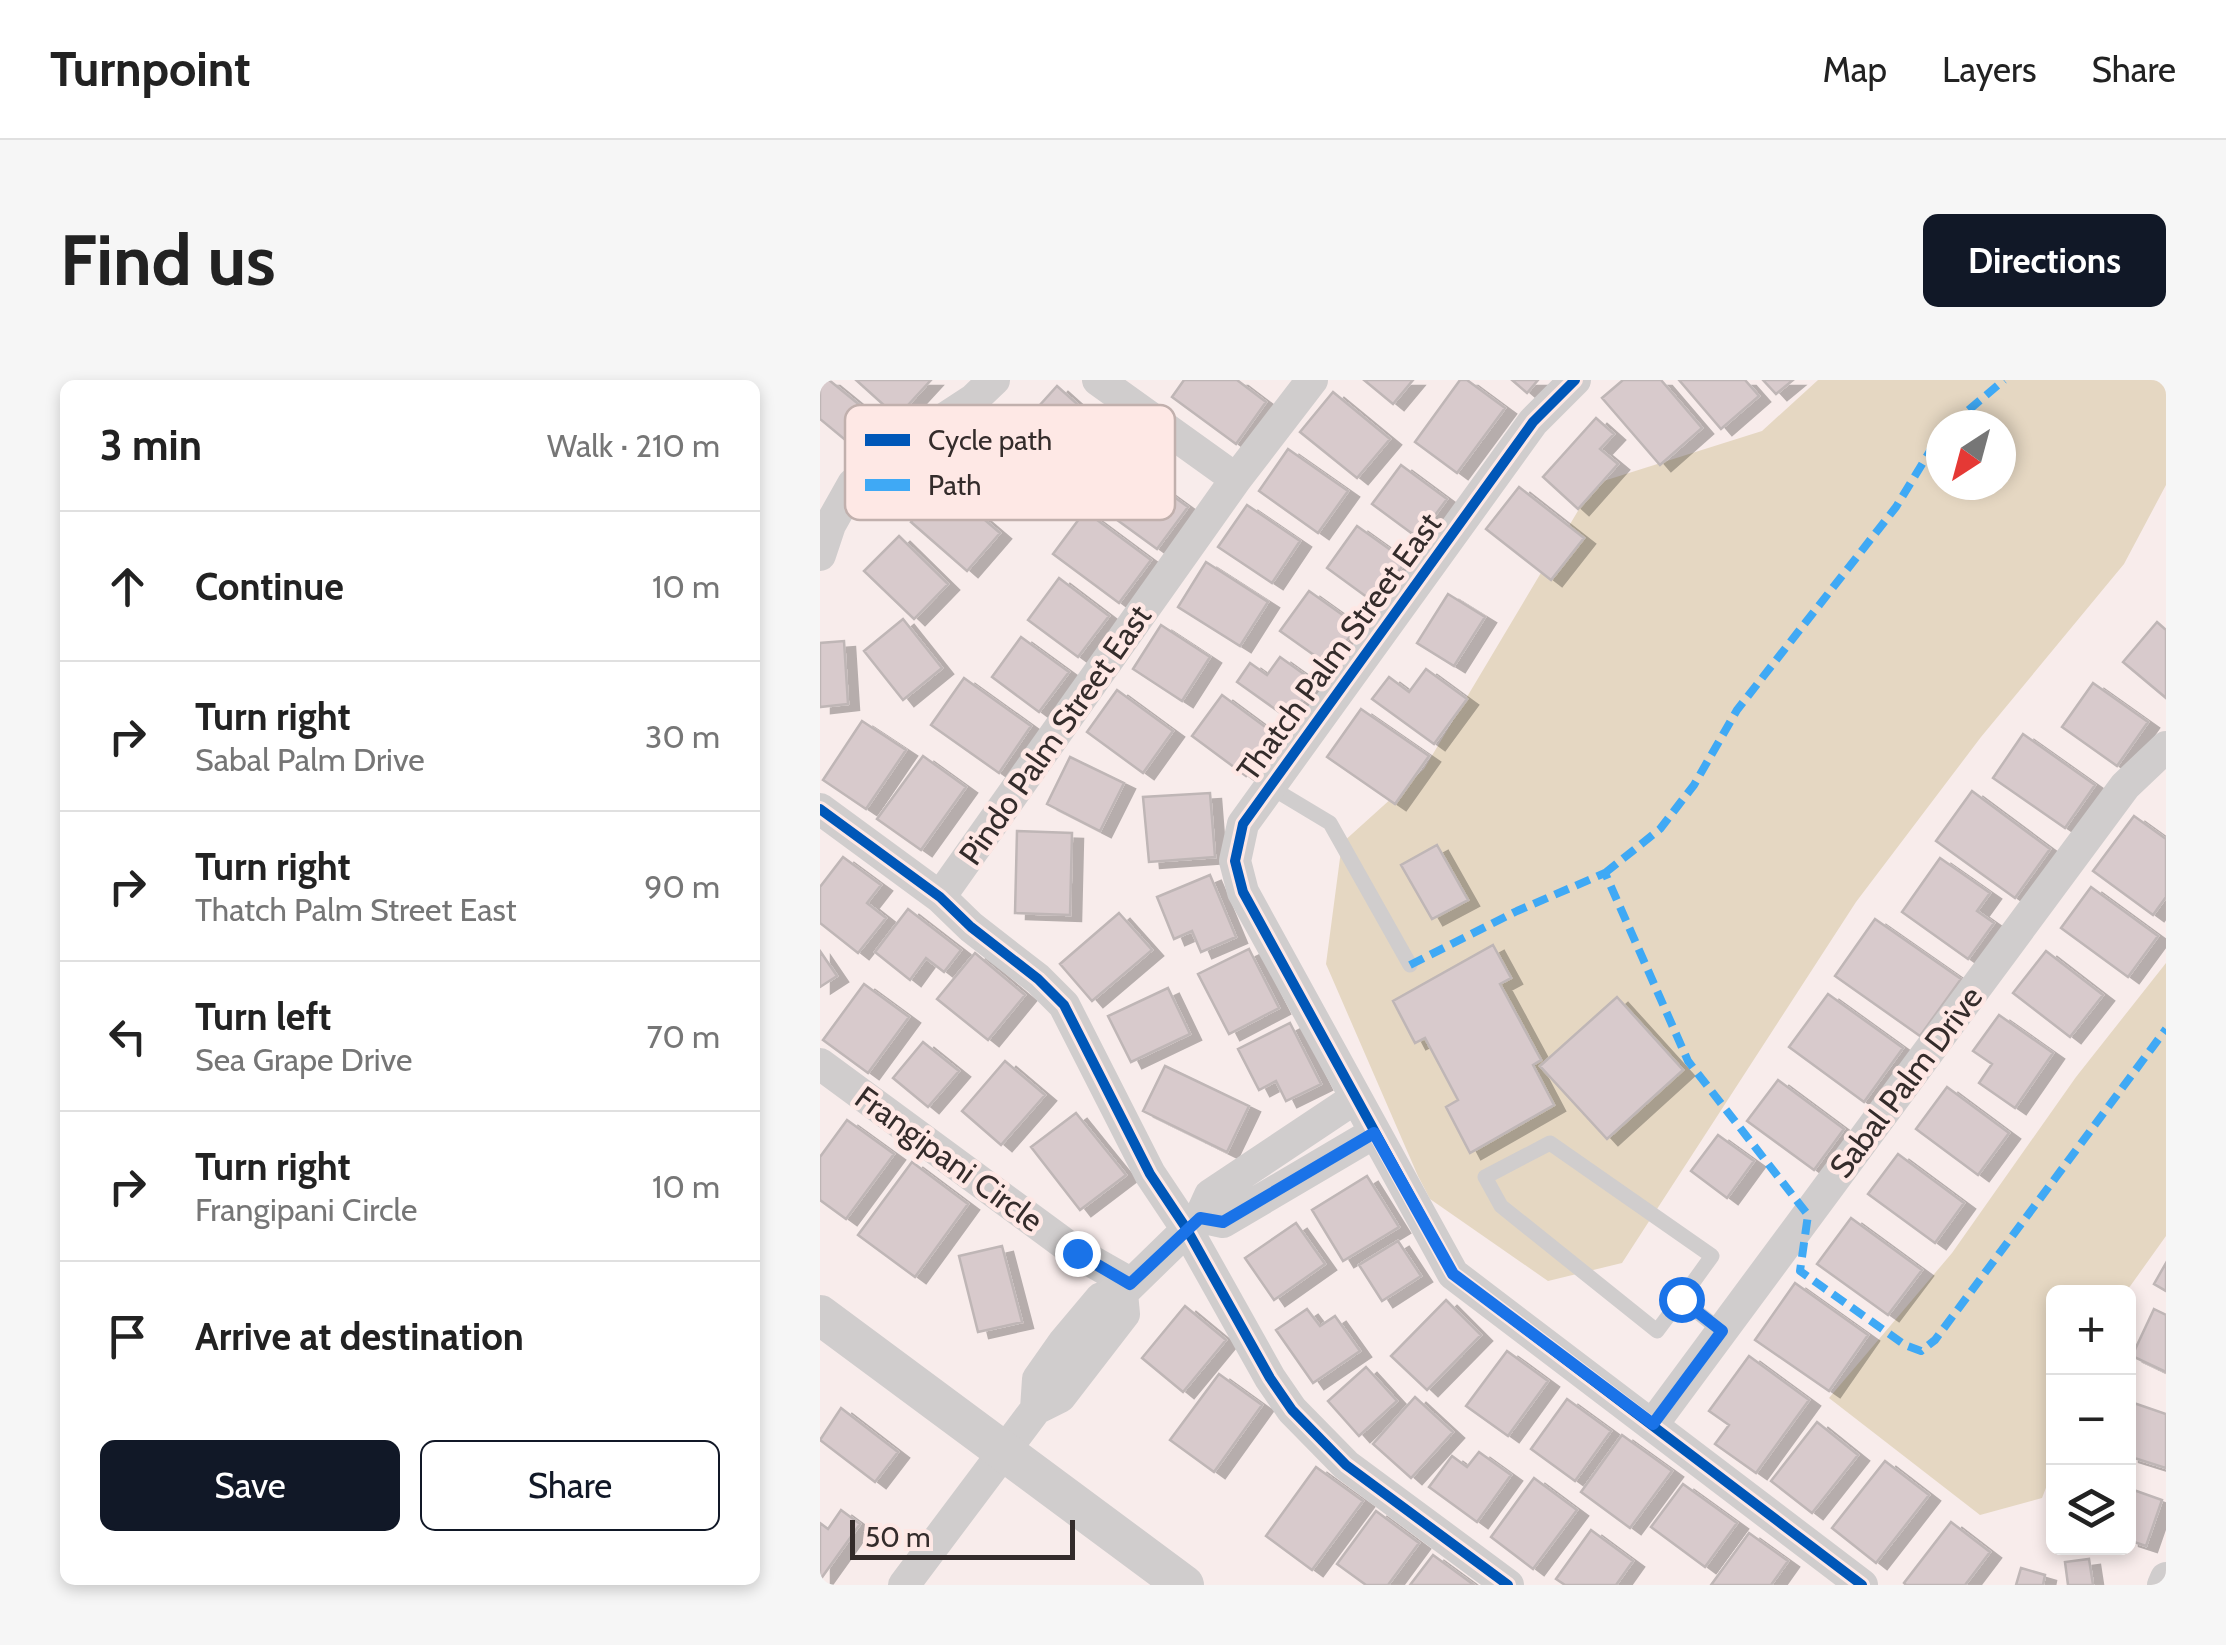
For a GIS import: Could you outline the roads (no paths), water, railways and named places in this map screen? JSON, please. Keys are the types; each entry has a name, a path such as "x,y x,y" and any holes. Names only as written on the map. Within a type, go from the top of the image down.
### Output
{"street":[{"path":"965,405 994,380"},
{"path":"1098,380 1133,405"},
{"name":"Pindo Palm Street East","path":"1312,380 1236,479 940,897 1064,1005 1150,1174 1193,1223 1270,1378 1318,1439 1346,1465 1508,1585"},
{"name":"Thatch Palm Street East","path":"1575,380 1533,422 1243,824 1234,862 1243,892 1453,1274 1862,1585"},
{"path":"1175,435 1236,479"},
{"path":"820,555 830,524 845,498"},
{"name":"Sabal Palm Drive","path":"1653,1424 2125,786 2166,746"},
{"path":"820,808 940,897"},
{"name":"Frangipani Circle","path":"820,1064 1126,1288"},
{"path":"904,1585 1036,1408 1038,1379 1101,1298 1126,1288 1193,1223 1210,1194 1354,1098"},
{"path":"1193,1223 1223,1222 1374,1133"},
{"path":"820,1316 1184,1585"}],"lane":[{"path":"1270,786 1330,824 1410,965"},
{"path":"1550,1142 1712,1256 1681,1299 1658,1331 1501,1206 1485,1177 1550,1142"},
{"path":"1681,1299 1722,1331"}]}
